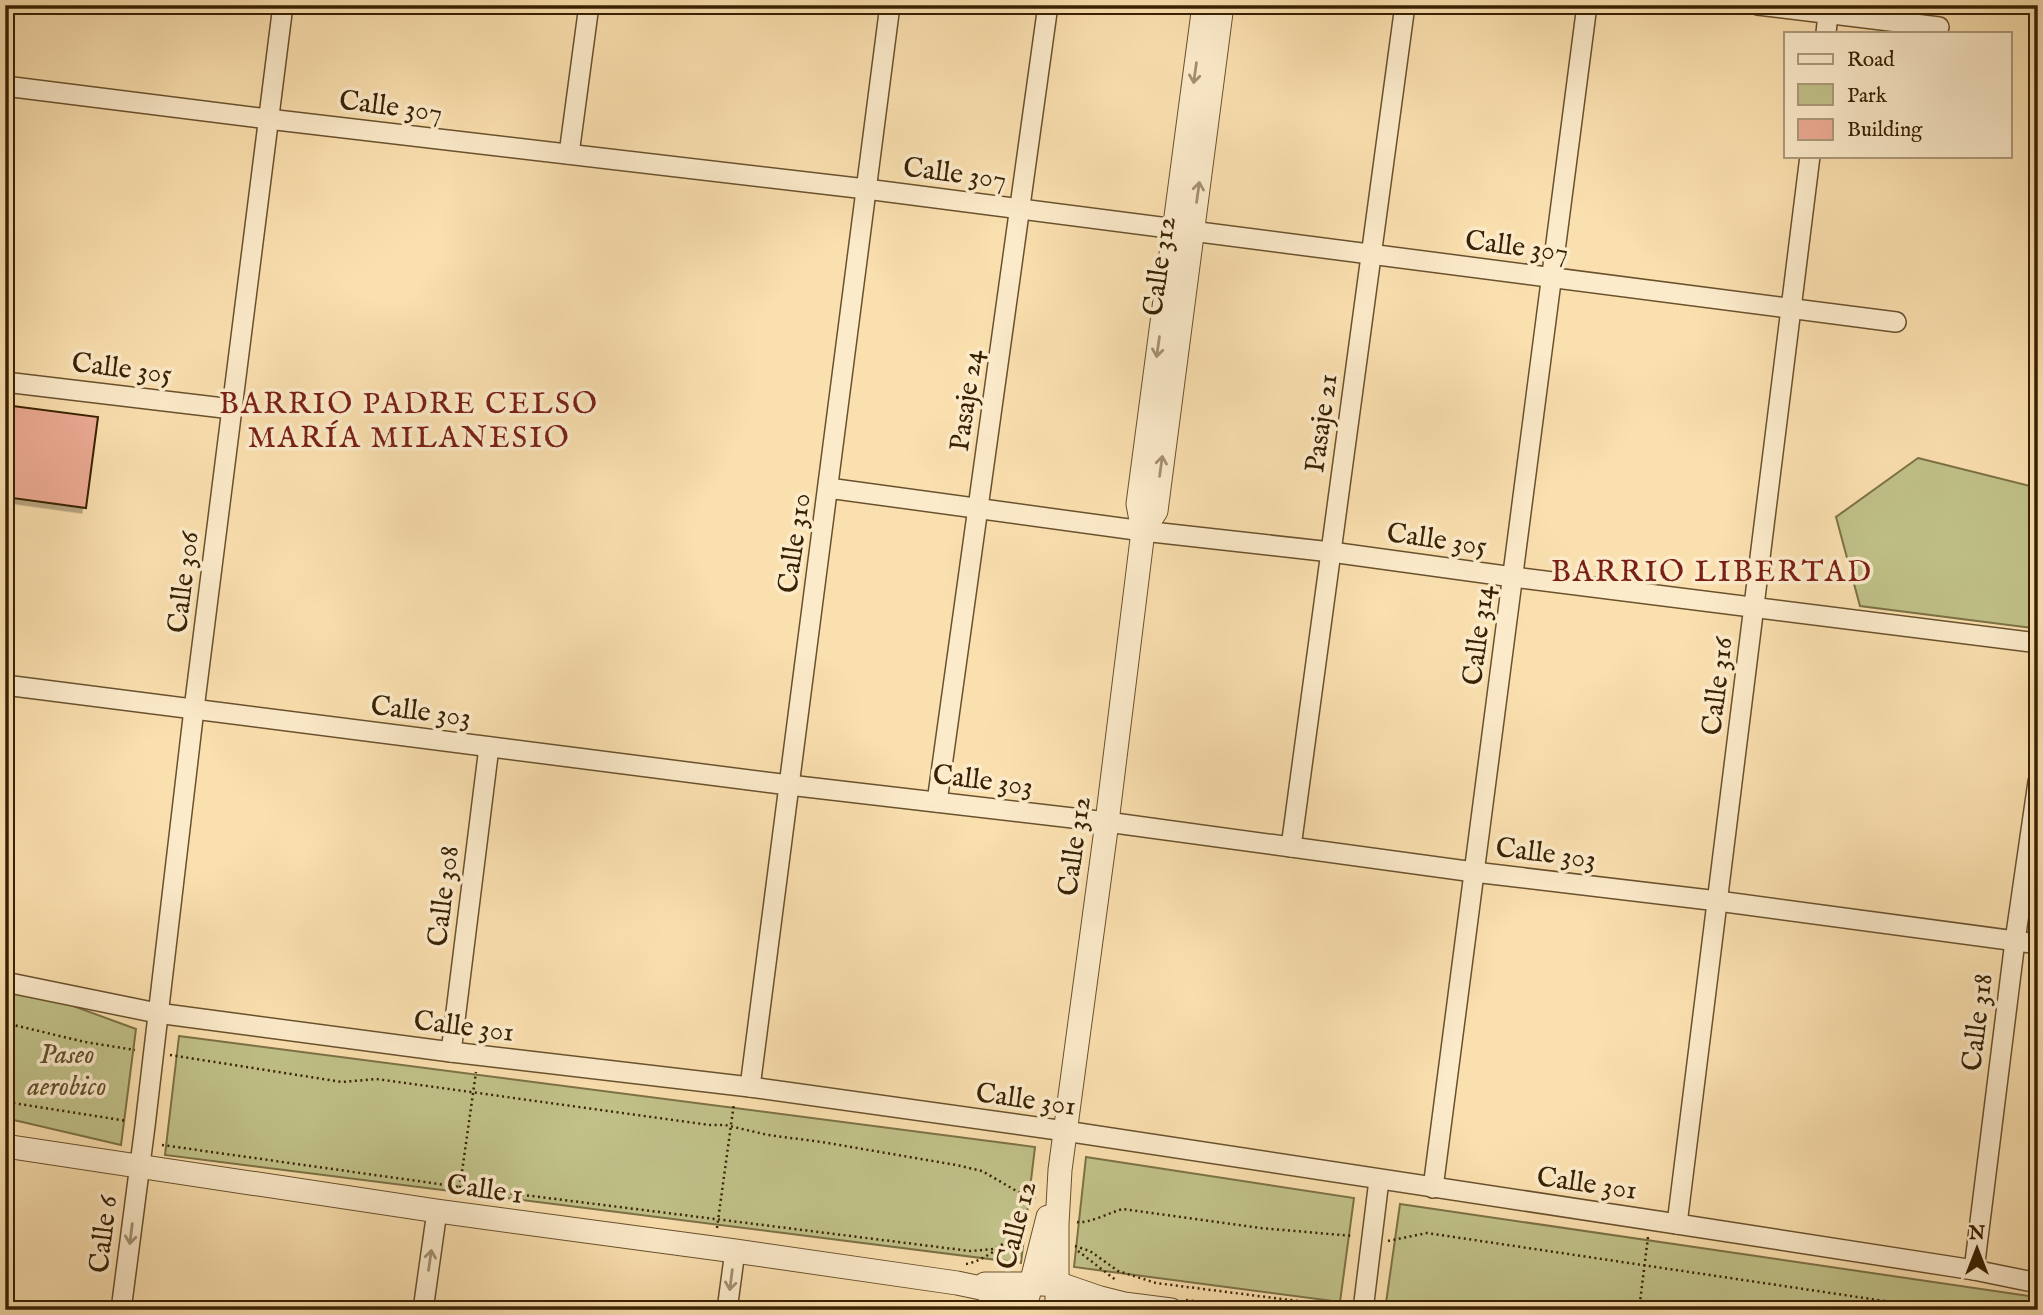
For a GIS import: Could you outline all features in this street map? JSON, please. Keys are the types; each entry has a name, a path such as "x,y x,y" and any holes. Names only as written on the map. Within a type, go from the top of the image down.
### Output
{"street":[{"name":"Calle 306","path":"139,1166 282,5"},
{"path":"569,154 589,5"},
{"name":"Calle 310","path":"744,1087 789,785 890,5"},
{"name":"Pasaje 24","path":"937,802 1048,5"},
{"name":"Calle 312","path":"1183,229 1204,5"},
{"name":"Calle 312","path":"1059,1170 1107,822 1143,531 1138,504 1222,5"},
{"name":"Pasaje 21","path":"1291,847 1405,5"},
{"name":"Calle 314","path":"1433,1188 1587,5"},
{"path":"1758,5 1828,18 1939,27"},
{"name":"Calle 307","path":"5,86 866,189 1896,322"},
{"name":"Calle 316","path":"1677,1224 1811,158"},
{"name":"Calle 305","path":"5,382 232,409"},
{"name":"Calle 305","path":"828,488 1143,531 1331,552 2038,643"},
{"name":"Calle 303","path":"5,685 789,785 1107,822 2038,944"},
{"name":"Calle 308","path":"451,1052 489,747"},
{"name":"Calle 318","path":"1974,1270 2015,941 2038,782"},
{"name":"Calle 301","path":"5,982 158,1013 744,1087 1065,1131 1974,1270 2038,1283"},
{"name":"Calle 1","path":"5,1146 447,1213 957,1283 981,1288 1029,1309"},
{"name":"Calle 6","path":"121,1310 139,1166"},
{"name":"Calle 12","path":"1055,1310 1057,1286 1050,1241 1059,1170"},
{"path":"1363,1310 1379,1180"},
{"path":"423,1310 447,1213"},
{"name":"Calle 12","path":"1029,1309 1031,1284 1050,1241"},
{"path":"724,1250 727,1310"},
{"name":"Calle 1","path":"957,1283 1057,1286 1124,1304 1171,1310"},
{"name":"Calle 1","path":"1073,1310 1124,1304"}],"lane":[{"path":"2038,74 2038,89"}],"path":[{"path":"5,1023 85,1042 342,1082 376,1079 473,1091 731,1126 768,1135 956,1165 982,1171 1020,1193 1045,1200 1075,1221 1084,1223 1123,1209 1260,1228 1388,1241 1427,1233 1945,1310"},
{"path":"447,1213 460,1187 478,1055"},
{"path":"724,1250 719,1219 731,1126 744,1087"},
{"path":"5,1096 13,1103 124,1120 145,1126"},
{"path":"160,1145 460,1187 970,1251 994,1249 1021,1236 1069,1243 1090,1251 1118,1271 1156,1283 1363,1310"},
{"path":"1640,1310 1650,1220"}],"green space":[{"path":"1918,458 2038,488 2038,621 2032,628 1860,606 1836,517"},
{"name":"Paseo aerobico","path":"5,981 136,1029 121,1145 5,1118"},
{"path":"179,1036 1035,1147 1021,1263 165,1155"},
{"path":"1086,1157 1354,1198 1340,1302 1074,1267"},
{"path":"1400,1204 2036,1297 2038,1310 1385,1310"}],"building":[{"path":"5,405 98,417 86,508 5,497"}],"district":[{"name":"BARRIO PADRE CELSO MARÍA MILANESIO","path":"409,420"},
{"name":"BARRIO LIBERTAD","path":"1712,571"}]}
